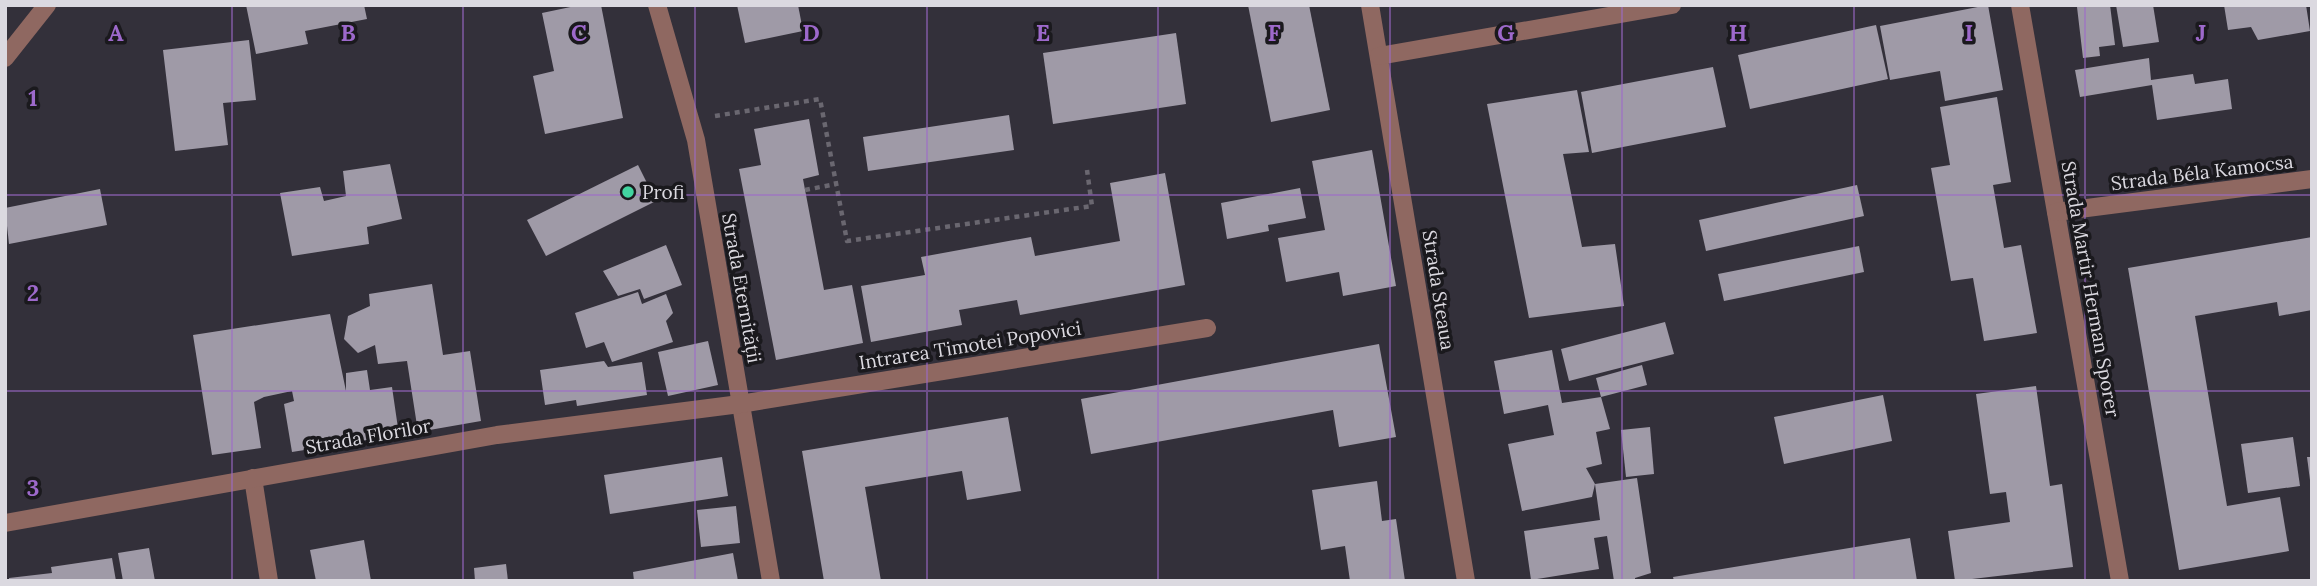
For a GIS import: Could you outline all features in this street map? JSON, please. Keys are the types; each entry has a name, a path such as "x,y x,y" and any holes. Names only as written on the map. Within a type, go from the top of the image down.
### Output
{"street":[{"path":"5,58 47,5"},
{"name":"Strada Eternității","path":"657,5 696,140 771,581"},
{"name":"Strada Steaua","path":"1370,5 1466,581"},
{"path":"1379,55 1672,5"},
{"name":"Strada Martir Herman Sporer","path":"2021,5 2120,581"},
{"name":"Strada Béla Kamocsa","path":"2056,212 2312,179"},
{"name":"Intrarea Timotei Popovici","path":"740,404 1207,328"},
{"name":"Strada Florilor","path":"5,523 497,435 740,404"},
{"path":"253,478 269,581"}],"path":[{"path":"690,120 820,99 847,241 1092,206 1087,170"},
{"path":"805,190 836,184"}],"building":[{"path":"246,5 364,5 367,19 305,31 308,44 256,54"},
{"path":"580,5 601,5 623,118 545,134 533,76 554,71 542,13"},
{"path":"737,5 798,5 803,31 745,43"},
{"path":"1248,5 1309,5 1330,110 1271,122"},
{"path":"1988,5 2003,90 1945,101 1940,71 1890,80 1880,26"},
{"path":"2110,5 2115,45 2099,47 2100,56 2083,58 2077,7"},
{"path":"2116,5 2153,5 2159,42 2123,47"},
{"path":"2224,5 2306,5 2310,31 2258,40 2251,27 2228,30"},
{"path":"1876,25 1888,79 1750,109 1738,55"},
{"path":"1176,33 1186,104 1053,124 1043,53"},
{"path":"249,40 256,100 223,103 228,145 175,151 163,50"},
{"path":"2149,58 2151,80 2193,74 2195,84 2228,79 2232,109 2157,120 2152,85 2080,97 2075,70"},
{"path":"1713,67 1726,127 1592,153 1581,92"},
{"path":"1577,90 1589,152 1563,154 1582,247 1615,244 1624,306 1529,318 1487,104"},
{"path":"1997,97 2011,182 1993,185 2004,248 2021,245 2037,333 1984,341 1973,278 1951,281 1931,168 1950,165 1940,107"},
{"path":"1009,115 1014,150 868,171 863,137"},
{"path":"809,119 819,175 803,179 824,290 852,285 863,343 776,360 739,169 761,165 754,129"},
{"path":"1372,150 1396,286 1343,296 1339,272 1286,282 1278,238 1325,230 1312,161"},
{"path":"390,164 402,219 367,227 369,244 292,256 280,193 320,187 324,201 346,196 343,171"},
{"path":"638,165 656,201 546,256 527,220"},
{"path":"1165,173 1185,285 1020,315 1017,300 959,310 962,325 871,342 861,286 925,275 921,257 1031,237 1035,256 1120,241 1110,183"},
{"path":"1857,185 1864,216 1706,251 1699,220"},
{"path":"1300,188 1306,218 1268,225 1269,231 1227,239 1221,203"},
{"path":"100,189 107,225 9,244 5,208"},
{"path":"2312,237 2312,310 2279,316 2277,302 2195,316 2227,506 2280,497 2289,551 2179,570 2128,268"},
{"path":"666,245 682,285 644,299 640,289 618,296 603,271"},
{"path":"1859,246 1864,272 1724,301 1718,274"},
{"path":"432,284 443,355 470,351 481,421 418,432 407,361 378,364 375,345 358,353 344,339 348,316 370,306 369,294"},
{"path":"638,292 642,304 666,294 673,313 666,321 673,342 612,362 604,342 586,348 575,313"},
{"path":"330,314 346,391 346,373 367,370 370,390 392,387 399,435 292,452 284,404 294,401 292,391 254,402 261,448 212,455 193,335"},
{"path":"1665,322 1674,354 1569,381 1561,349"},
{"path":"708,341 718,385 668,396 658,352"},
{"path":"1379,344 1396,437 1339,447 1333,410 1091,454 1081,399"},
{"path":"1552,350 1562,403 1601,397 1610,429 1596,432 1602,464 1586,468 1595,484 1592,497 1522,511 1508,444 1554,435 1548,405 1504,414 1494,361"},
{"path":"604,361 608,367 642,362 647,395 577,406 576,400 545,405 540,370"},
{"path":"1642,365 1647,385 1601,397 1596,378"},
{"path":"2036,386 2050,486 2062,484 2073,567 1955,581 1948,531 2010,522 2006,492 1990,494 1976,394"},
{"path":"1883,395 1892,441 1784,464 1774,417"},
{"path":"1008,417 1021,491 967,500 962,471 865,487 881,581 824,581 802,451"},
{"path":"1650,427 1654,474 1626,477 1621,430"},
{"path":"2293,437 2300,486 2248,493 2241,444"},
{"path":"722,457 728,496 610,514 604,475"},
{"path":"2307,457 2312,457 2312,480 2310,480"},
{"path":"1637,478 1651,573 1635,578 1635,581 1614,581 1607,536 1594,538 1599,569 1531,580 1524,531 1600,520 1595,484"},
{"path":"1377,481 1382,521 1396,519 1405,581 1350,581 1345,546 1321,550 1312,490"},
{"path":"736,506 740,543 701,547 697,510"},
{"path":"1910,538 1917,581 1674,581 1673,577"},
{"path":"364,540 371,581 316,581 310,550"},
{"path":"149,548 155,581 123,581 118,553"},
{"path":"733,553 738,581 634,581 633,572"},
{"path":"112,558 116,581 9,581 9,578 52,573 51,567"},
{"path":"506,564 508,581 475,581 474,568"}],"place":[{"name":"Profi","path":"628,192"}]}
